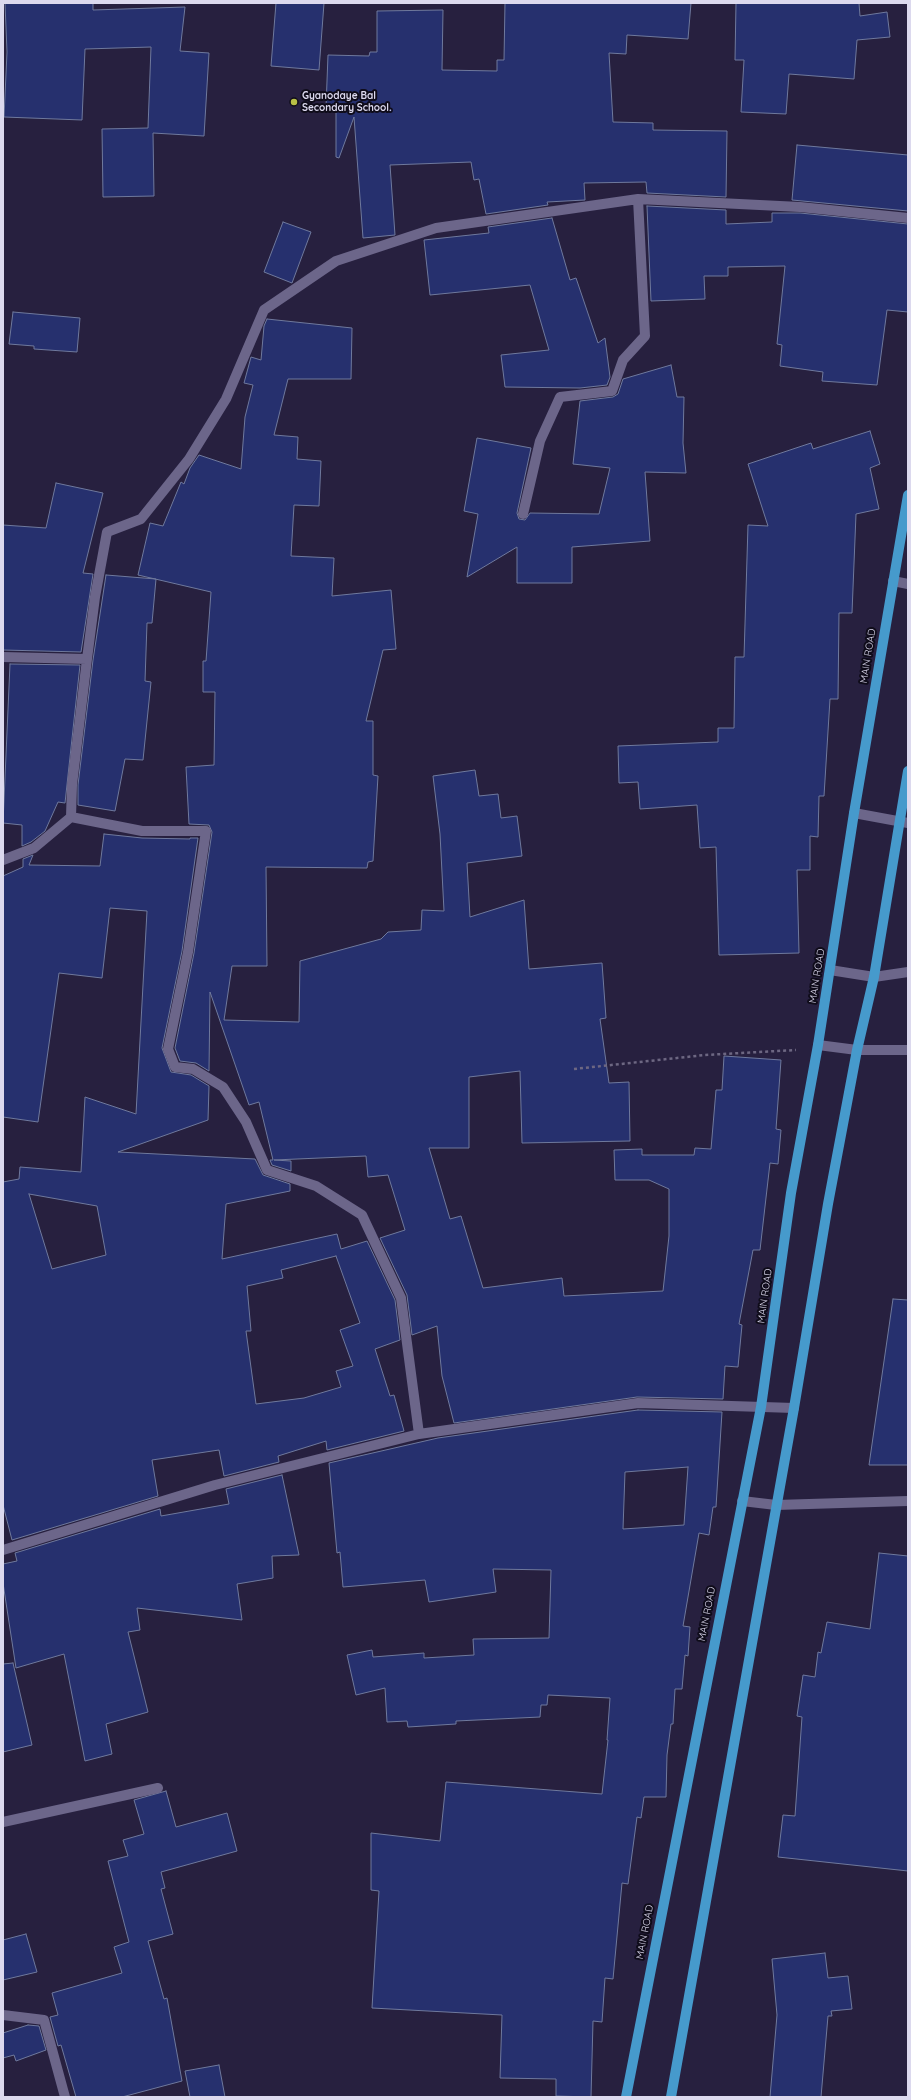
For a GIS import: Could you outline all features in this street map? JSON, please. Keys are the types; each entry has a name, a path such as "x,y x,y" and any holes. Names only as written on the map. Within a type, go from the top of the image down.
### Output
{"main road":[{"name":"MAIN ROAD","path":"626,2097 742,1501 762,1407 791,1193 818,1045 854,813 892,581 908,495"},
{"path":"671,2097 794,1408 828,1204 857,1050 874,977 903,822 908,771"}],"street":[{"path":"523,514 540,441 560,396 612,391 623,360 645,336 638,199"},
{"path":"3,860 34,848 70,818 72,785 95,597 108,532 141,519 189,459 226,400 264,310 336,261 436,228 638,199 800,207 908,218"},
{"path":"892,581 908,584"},
{"path":"3,656 87,659"},
{"path":"854,813 903,822"},
{"path":"70,818 142,831 206,831 188,952 168,1049 175,1067 193,1070 223,1087 246,1122 267,1170 316,1186 362,1215 401,1298 419,1434"},
{"path":"830,970 874,977 908,972"},
{"path":"818,1045 857,1050 908,1050"},
{"path":"3,1550 215,1484 419,1434 638,1403 794,1408"},
{"path":"742,1501 776,1505 908,1501"},
{"path":"3,1822 158,1788"},
{"path":"3,2015 44,2020 65,2097"}],"path":[{"path":"574,1069 705,1054 800,1049 818,1045"}],"building":[{"path":"5,3 93,3 93,10 185,7 180,51 209,53 204,136 153,133 154,196 103,197 102,129 148,128 151,47 85,49 82,120 4,117 7,52"},
{"path":"276,3 324,3 319,70 271,66"},
{"path":"505,3 691,3 688,39 627,35 626,54 609,53 613,122 653,123 653,130 727,131 726,197 647,193 646,182 584,183 585,200 547,202 548,205 486,214 479,179 474,180 471,162 390,165 395,235 363,238 354,117 339,158 336,157 336,108 326,107 328,55 369,56 370,52 377,52 377,11 443,10 442,70 497,71 497,60 504,60"},
{"path":"736,3 859,3 860,16 887,12 890,37 857,40 854,79 789,74 786,114 741,112 744,60 735,60"},
{"path":"797,145 908,155 908,211 792,200"},
{"path":"647,206 726,210 726,224 772,222 772,213 800,213 908,224 908,312 887,310 877,385 822,381 823,372 780,366 782,345 777,344 785,266 728,267 728,276 704,276 705,299 651,301"},
{"path":"552,218 570,280 576,278 598,343 605,338 610,377 607,385 580,388 505,387 501,355 549,350 530,285 430,295 424,240 489,233 488,227"},
{"path":"283,222 311,232 292,283 264,272"},
{"path":"13,312 80,318 77,352 34,349 34,346 9,344"},
{"path":"267,319 352,328 351,379 288,379 274,435 298,437 297,459 321,461 319,506 294,505 291,556 334,558 332,596 391,590 396,649 383,650 366,721 373,721 373,775 378,776 373,861 368,862 367,868 266,867 267,966 232,966 224,1020 299,1022 300,961 381,939 388,932 421,930 422,910 444,911 440,834 433,776 475,770 479,796 498,794 501,818 517,816 522,856 467,863 470,917 524,900 529,969 602,963 606,1018 600,1019 609,1083 629,1082 630,1141 522,1143 520,1071 469,1077 469,1148 429,1148 450,1219 461,1216 483,1288 562,1278 564,1296 663,1291 669,1236 669,1189 649,1180 615,1180 614,1150 642,1149 642,1155 694,1155 695,1148 711,1149 716,1090 722,1090 724,1056 781,1060 776,1129 781,1130 778,1164 770,1163 760,1250 753,1250 739,1324 742,1325 738,1367 725,1366 723,1399 637,1397 454,1423 442,1376 437,1326 412,1335 407,1295 380,1238 405,1230 388,1175 368,1177 366,1156 274,1160 291,1161 291,1171 272,1165 270,1160 273,1160 259,1102 249,1105 210,992 209,1071 196,1063 180,1061 175,1048 194,953 212,832 209,825 189,824 186,767 214,765 215,692 203,692 203,661 206,661 211,592 138,575 150,523 163,526 181,482 184,484 190,468 199,455 241,469 245,417 253,385 244,383 251,357 261,360 264,326"},
{"path":"671,365 677,397 684,397 683,443 686,473 645,472 650,541 572,547 572,583 517,583 517,547 467,577 478,514 464,511 477,438 531,448 517,513 519,519 525,520 530,513 599,514 610,468 573,464 580,401 613,397 618,394 623,379"},
{"path":"870,431 880,464 870,468 879,509 856,514 852,613 839,613 838,699 830,699 824,796 819,796 818,837 810,836 810,870 797,870 799,953 719,955 716,847 700,848 697,805 640,809 638,782 619,783 618,746 718,742 718,728 734,728 735,657 744,657 748,525 768,526 748,464 811,443 813,449"},
{"path":"56,483 103,493 83,573 93,574 81,652 3,650 3,525 46,528"},
{"path":"106,575 156,579 152,623 147,623 145,681 151,682 143,760 125,759 115,811 78,805 78,785 93,660"},
{"path":"10,664 80,665 65,803 58,802 45,831 31,842 22,846 22,825 3,823"},
{"path":"104,834 142,838 198,838 182,951 162,1048 171,1072 191,1075 209,1086 208,1120 118,1152 255,1159 263,1175 290,1184 290,1191 226,1204 222,1259 337,1234 341,1249 367,1241 395,1300 400,1340 375,1349 390,1396 394,1395 404,1431 327,1450 326,1441 278,1456 279,1462 224,1476 219,1450 152,1460 158,1496 12,1540 3,1505 3,1182 19,1179 20,1167 81,1172 85,1097 136,1114 147,911 110,908 102,978 59,973 38,1122 3,1117 3,876 23,867 23,859 33,855 29,865 100,866","holes":["29,1194 97,1206 106,1255 52,1269","336,1256 360,1323 340,1330 353,1366 336,1371 341,1387 304,1398 256,1404 246,1331 251,1331 247,1286 283,1278 281,1270"]},
{"path":"893,1299 908,1300 908,1465 869,1465"},
{"path":"638,1410 722,1412 716,1507 713,1507 709,1535 699,1533 683,1626 690,1627 688,1656 685,1655 682,1689 675,1689 673,1724 671,1724 667,1755 666,1797 644,1797 641,1818 637,1817 628,1884 622,1883 613,1979 605,1978 602,2022 593,2021 591,2097 556,2096 556,2079 500,2078 502,2015 372,2008 379,1891 371,1890 371,1833 440,1841 446,1782 602,1794 608,1740 610,1698 548,1695 547,1705 541,1705 540,1717 456,1721 456,1724 408,1727 407,1721 387,1722 385,1688 356,1695 347,1655 372,1650 373,1657 424,1653 424,1658 474,1655 473,1639 549,1638 551,1570 493,1569 496,1592 429,1602 425,1580 343,1587 340,1552 337,1553 329,1463 438,1438","holes":["688,1467 684,1525 623,1529 625,1472"]},
{"path":"282,1475 299,1555 272,1556 273,1578 237,1584 242,1620 137,1608 140,1630 128,1632 148,1712 106,1724 112,1754 85,1761 64,1654 16,1668 3,1583 3,1564 17,1561 15,1553 160,1509 161,1516 229,1504 226,1489"},
{"path":"879,1553 908,1556 908,1871 778,1857 783,1815 795,1816 802,1717 797,1716 803,1675 815,1677 818,1652 821,1653 827,1622 870,1629"},
{"path":"13,1663 32,1745 3,1752 3,1664"},
{"path":"166,1791 176,1827 227,1813 237,1851 161,1872 165,1888 161,1889 173,1934 148,1941 164,1999 167,1998 182,2081 122,2097 76,2097 61,2045 58,2046 50,2017 58,2015 52,1993 122,1973 114,1947 129,1942 108,1861 128,1856 123,1840 144,1834 134,1800"},
{"path":"26,1934 37,1972 3,1980 3,1940"},
{"path":"825,1953 828,1978 848,1976 852,2009 831,2011 832,2016 828,2016 821,2097 770,2097 777,2015 772,1959"},
{"path":"28,2025 39,2026 46,2050 16,2061 14,2055 3,2058 3,2033"},
{"path":"219,2065 225,2097 190,2097 185,2071"}],"place":[{"name":"Gyanodaye Bal Secondary School.","path":"294,102"}]}
